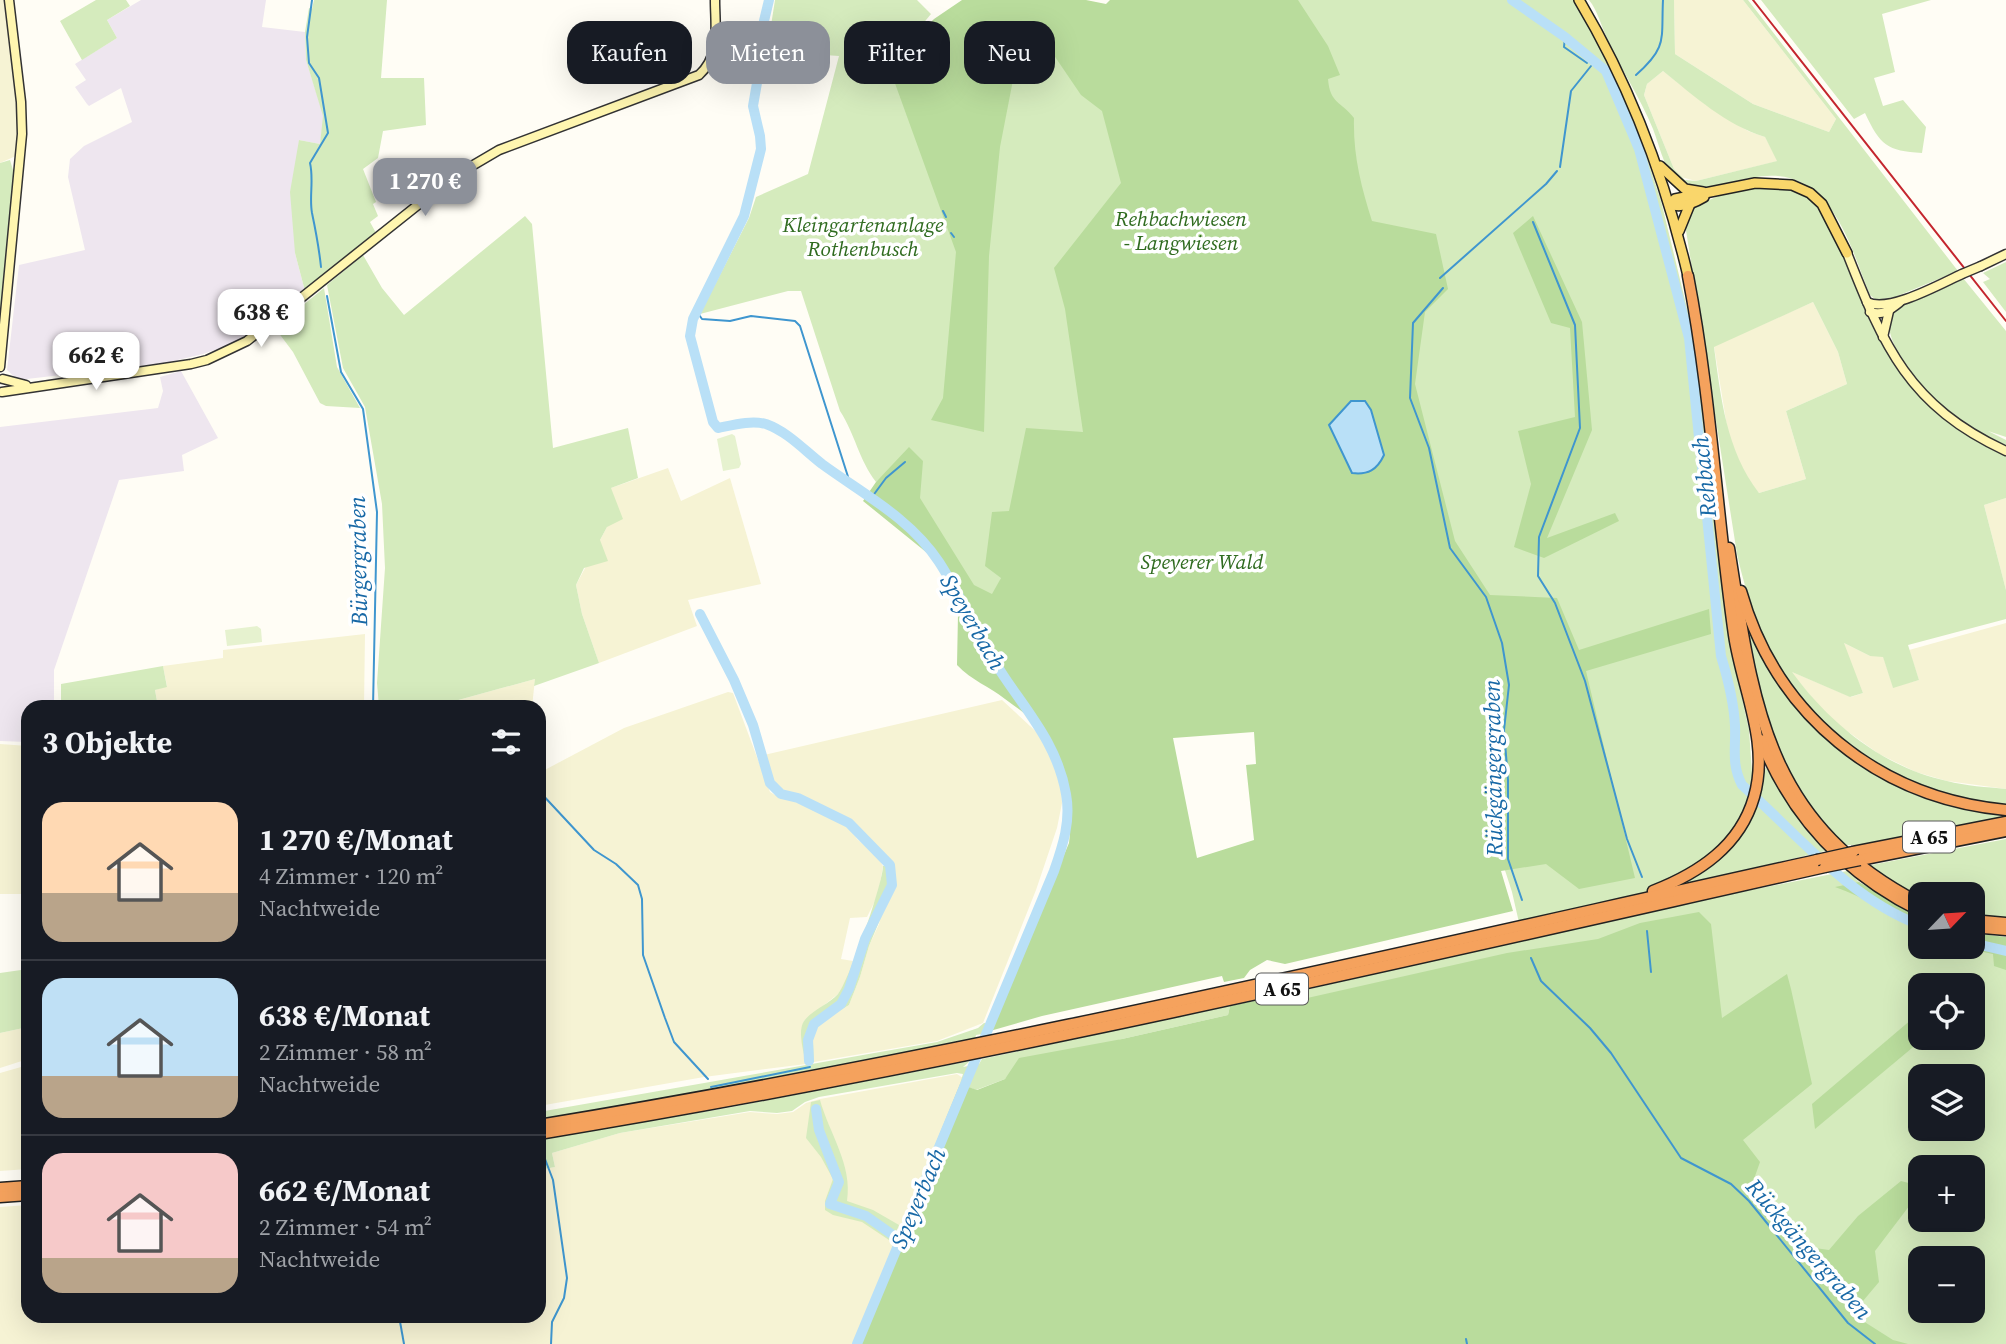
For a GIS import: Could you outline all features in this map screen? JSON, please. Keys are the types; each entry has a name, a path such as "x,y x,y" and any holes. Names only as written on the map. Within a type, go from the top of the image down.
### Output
{"highway":[{"path":"1688,276 1752,687 1765,730 1792,787 1819,825 1850,858 1908,896"},
{"path":"1620,904 1681,880 1706,865 1734,838 1752,804 1756,789 1759,751 1735,638 1712,433"},
{"path":"1731,557 1748,616 1767,657 1791,696 1829,736 1878,771 1919,791 1961,804 2006,810"},
{"path":"1755,723 1782,786 1823,842 1865,879 1908,904"},
{"name":"A 65","path":"546,1133 689,1110 968,1056 986,1048 2006,822"},
{"name":"A 65","path":"1856,856 2006,832"},
{"name":"A 65","path":"1596,914 1620,904 1821,864"},
{"path":"1985,921 2006,923"},
{"path":"1985,928 2006,930"},
{"name":"A 65","path":"546,1124 687,1101 974,1046 986,1048"},
{"path":"0,1188 21,1186"},
{"path":"0,1197 21,1196"}],"main road":[{"path":"1580,0 1612,59 1656,161 1688,276"},
{"path":"1656,161 1668,176 1685,189 1711,193"},
{"path":"1670,204 1675,199 1768,182 1801,188 1816,198 1829,214 1847,253"},
{"path":"1670,204 1690,204 1711,193"},
{"path":"1678,235 1690,204"}],"street":[{"path":"9,0 22,134 0,347 1,393 33,385 207,360 247,341 453,177 487,156 699,75 709,65 715,51 715,0"},
{"path":"1847,253 1883,340 1895,361 1922,394 1969,433 2006,451"},
{"path":"1870,306 1902,300 2006,254"},
{"path":"1870,306 1878,314 1889,311 1902,300"},
{"path":"1883,340 1889,311"},
{"path":"1,374 10,383 33,385"}],"shaded area":[{"path":"0,0 4,0 12,55 18,155 0,163"},
{"path":"141,0 266,0 262,27 305,32 306,60 324,117 320,144 299,140 295,253 305,291 282,310 276,312 269,309 260,316 260,323 254,331 229,345 203,354 165,363 18,380 7,370 19,265 85,250 68,177 70,159 84,146 132,122 121,88 89,106 87,104 75,87 86,80 75,64 117,38 107,20"},
{"path":"1674,0 1743,0 1836,119 1829,132 1753,104 1675,54"},
{"path":"1663,71 1705,104 1748,131 1765,137 1778,161 1696,181 1681,177 1674,169 1644,95 1647,84"},
{"path":"1813,302 1838,352 1847,384 1786,411 1806,479 1759,493 1745,476 1728,433 1714,346"},
{"path":"181,371 218,438 182,455 184,471 119,480 54,670 54,700 21,700 21,742 0,741 0,427 158,408 163,391 160,377"},
{"path":"668,468 681,501 730,478 761,584 688,600 697,626 599,663 582,614 576,585 607,527 611,488"},
{"path":"2006,498 2006,590 1984,505"},
{"path":"2006,623 2006,789 1947,781 1916,772 1879,754 1829,718 1790,671 1851,697 1863,693 1842,642 1870,656 1883,656 1893,687 1919,680 1909,650"},
{"path":"365,634 364,700 157,700 155,690 167,686 163,666 223,658 223,650"},
{"path":"535,679 533,700 458,700"},
{"path":"728,692 733,693 770,792 798,799 847,825 857,839 878,857 883,866 878,895 867,917 850,918 841,959 853,961 850,975 838,994 804,1021 801,1036 806,1064 704,1077 546,1105 546,769 624,728"},
{"path":"1002,700 1044,739 1061,785 1062,803 1057,828 1036,890 983,1023 937,1041 814,1062 813,1040 818,1024 849,1005 879,924 892,864 851,819 780,790 771,780 764,755"},
{"path":"0,744 21,746 21,894 0,894"},
{"path":"21,1028 21,1061 0,1068 0,1033"},
{"path":"21,1067 21,1170 0,1171 0,1073"},
{"path":"957,1074 963,1078 854,1344 0,1344 0,1207 21,1206 21,1323 546,1323 546,1169 555,1167 552,1153 620,1133 750,1112 793,1112 806,1103"}],"green space":[{"path":"96,0 126,0 130,6 107,20 117,38 82,60 60,21"},
{"path":"314,0 387,0 381,78 424,78 426,125 383,131 378,158 363,169 376,202 373,204 378,216 370,222 376,233 305,291 295,253 290,192 299,140 320,144 323,116 306,60 305,32 309,8 312,9"},
{"name":"Rehbachwiesen - Langwiesen","path":"775,0 917,0 931,14 925,21 844,21 844,84 950,84 950,43 964,38 964,84 1055,84 1055,21 1016,21 1080,0 1107,6 1111,0 1574,0 1626,94 1661,201 1694,337 1729,639 1749,730 1753,786 1737,826 1700,873 1714,863 1733,840 1762,769 1766,768 1805,829 1825,851 1703,880 1706,899 1847,871 1865,887 1908,911 1908,959 1985,959 1985,945 2006,944 2006,1344 1863,1344 1293,1001 1292,993 1523,940 1502,861 1001,578 997,596 963,596 890,469 876,482 865,465 840,411 801,291 788,291 700,314 749,218 756,197 808,174 839,56 830,55 830,21 772,21"},
{"name":"Speyerer Wald","path":"962,0 1086,0 1106,4 1110,0 1298,0 1328,46 1340,75 1328,79 1329,87 1334,98 1354,118 1358,170 1372,221 1436,234 1448,289 1425,312 1415,384 1455,541 1490,595 1557,598 1579,650 1709,609 1711,634 1586,671 1635,878 1579,889 1546,864 1501,871 1513,911 1285,964 1267,960 1250,970 1244,978 1224,982 1222,976 1042,1016 990,1031 1069,843 1069,801 1063,771 1053,744 1037,724 957,665 958,614 942,565 863,501 876,482 909,447 923,461 920,498 974,585 992,594 1001,578 985,566 992,512 1009,511 1026,428 1083,432 1065,309 1054,268 1121,183 1102,111 1081,95 1055,57 1055,21 964,21 964,84 1012,84 1000,147 989,256 984,432 931,420 943,398 956,252 895,84 950,84 950,21 932,21","holes":["1254,732 1256,764 1246,765 1254,840 1197,858 1173,738"]},
{"path":"1589,0 1674,0 1675,54 1753,104 1829,132 1836,119 1743,0 1748,0 1958,271 1895,297 1876,300 1870,295 1834,213 1806,185 1785,177 1764,176 1705,188 1688,186 1674,178 1664,161 1648,117","holes":["1663,71 1724,117 1765,137 1777,161 1696,181 1685,180 1674,169 1644,95 1647,84"]},
{"path":"1761,0 1931,0 1882,14 1895,72 1874,78 1883,106 1903,100 1926,127 1922,153 1900,150 1886,144 1875,132 1865,113 1854,119"},
{"path":"10,160 13,170 17,170 0,320 0,163"},
{"path":"1764,185 1780,187 1800,192 1817,206 1840,244 1879,338 1901,371 1927,400 1956,424 2006,454 2006,498 1984,505 2006,590 2006,619 1908,645 1919,680 1893,688 1883,657 1870,656 1844,643 1863,693 1850,697 1792,672 1841,726 1880,754 1901,765 1947,781 2006,789 2006,806 1958,799 1913,784 1874,764 1840,739 1810,710 1786,677 1765,640 1749,598 1737,554 1685,224 1691,208 1723,194","holes":["1813,302 1838,352 1847,384 1786,411 1806,479 1759,493 1732,441 1714,347"]},
{"path":"525,216 532,224 553,448 628,428 638,478 611,488 623,519 607,527 600,540 608,561 584,568 576,585 582,614 599,663 534,686 535,679 458,700 378,700 377,683 385,568 382,504 365,407 343,368 327,285 363,255 382,288 404,315"},
{"path":"1533,216 1582,322 1592,430 1547,538 1615,513 1619,521 1544,558 1514,547 1531,484 1518,431 1575,417 1570,328 1551,323 1513,233"},
{"path":"2006,262 2006,312 1983,282 1990,279 1983,273"},
{"path":"1963,278 2006,331 2006,437 1988,431 2006,440 2006,448 1955,417 1925,391 1901,359 1890,332 1890,319 1895,311"},
{"path":"324,288 337,367 360,408 326,406 320,403 293,352 275,328"},
{"path":"732,434 735,436 741,464 739,468 723,471 717,439"},
{"path":"1742,603 1768,664 1785,692 1800,712 1838,749 1882,779 1927,799 2006,813 2006,817 1867,845 1840,845 1804,798 1775,747 1759,697"},
{"path":"257,626 261,629 262,642 227,646 225,630"},
{"path":"163,666 167,687 155,690 157,700 61,700 61,684"},
{"path":"2006,839 2006,919 1985,917 1985,882 1908,882 1908,892 1866,866"},
{"path":"892,864 894,886 869,946 849,1005 818,1024 813,1040 814,1062 806,1064 801,1031 804,1021 838,994 872,911 883,866"},
{"path":"1859,882 1908,909 1908,923 1868,901 1835,887"},
{"path":"1699,912 1711,924 1722,1018 1787,974 1812,1084 1743,1140 1760,1162 1754,1179 1763,1200 1815,1248 1829,1250 1858,1216 1901,1181 1908,1183 1908,1208 1875,1251 1879,1282 1852,1314 1893,1340 1908,1344 854,1344 960,1084 977,1090 1005,1079 1019,1058 1122,1039 1228,1015 1230,1006 1292,993 1294,1001 1507,953 1598,939 1640,923"},
{"path":"1985,935 2006,937 2006,970 1994,966 1993,954 1985,952"},
{"path":"21,970 21,1028 0,1033 0,973"},
{"path":"1230,1006 1228,1015 1122,1039 1012,1072 1005,1079 976,1090 960,1084 963,1074 957,1073 819,1097 792,1111 750,1111 620,1133 552,1153 555,1167 546,1169 546,1138 727,1108 970,1061 963,1067 979,1064 982,1059"},
{"path":"1908,1022 1910,1050 1815,1129 1812,1104"},
{"path":"984,1023 992,1024 988,1033 976,1035 975,1039 979,1040 712,1091 546,1119 546,1111 937,1042 978,1028"},
{"path":"820,1100 847,1175 847,1201 873,1210 899,1225 892,1242 862,1222 833,1215 825,1210 825,1201 833,1179 806,1138 811,1102"}],"water":[{"path":"1351,401 1365,401 1371,410 1384,455 1375,468 1363,473 1352,473 1329,425"}],"waterway":[{"name":"Bürgergraben","path":"312,0 307,37 309,63 319,78 328,133 310,163 311,207 321,267"},
{"name":"Speyerbach","path":"769,0 763,25 763,48 753,106 761,149 744,216 693,319 690,336 713,422 718,428 742,423 760,423 782,432 900,520 927,546 948,576 996,664 1050,746 1062,777 1068,814 1054,871 857,1344"},
{"name":"Rehbach","path":"1512,0 1565,37 1606,71 1639,149 1689,338 1721,656 1733,708 1735,763 1742,785 1847,882 1870,899 1908,920"},
{"path":"1636,75 1653,57 1661,42 1663,0"},
{"name":"Rückgängergraben","path":"1565,37 1564,47 1587,63"},
{"name":"Rückgängergraben","path":"1560,167 1571,91 1591,66"},
{"name":"Rückgängergraben","path":"1440,278 1546,184 1557,171"},
{"path":"943,211 946,217"},
{"path":"1533,222 1575,325 1580,428 1539,537 1538,576 1555,603 1585,681 1627,839 1642,877"},
{"path":"951,233 954,237"},
{"name":"Rückgängergraben","path":"1443,288 1413,323 1410,398 1429,448 1450,548 1486,597 1502,643 1509,685 1504,730 1508,780 1508,859 1522,900"},
{"name":"Bürgergraben","path":"327,296 341,372 363,409 377,512 373,700"},
{"path":"697,312 702,319 730,321 751,316 795,321 800,326 850,483"},
{"path":"872,497 886,478 905,462"},
{"path":"700,614 734,680 753,725 770,783 781,794 798,798 849,823 890,865 892,885 865,939 849,989 841,1004 814,1024 808,1040 809,1061"},
{"path":"546,799 594,850 616,864 638,885 642,899 643,955 665,1018 674,1042 708,1079"},
{"path":"1647,931 1651,972"},
{"name":"Rehbach","path":"1985,946 2006,951"},
{"name":"Rückgängergraben","path":"1531,958 1541,981 1590,1028 1611,1053 1681,1158 1731,1184 1749,1201 1848,1323 1875,1344"},
{"path":"711,1087 810,1067"},
{"path":"816,1109 819,1130 839,1182 830,1204 866,1216 900,1240"},
{"name":"Bürgergraben","path":"546,1162 553,1180 567,1278 564,1298 552,1322 551,1344"},
{"path":"400,1323 404,1344"},
{"path":"1466,1339 1467,1344"}],"railway":[{"path":"1753,0 2006,321"}],"park label":[{"name":"Kleingartenanlage Rothenbusch","path":"863,236"}]}
